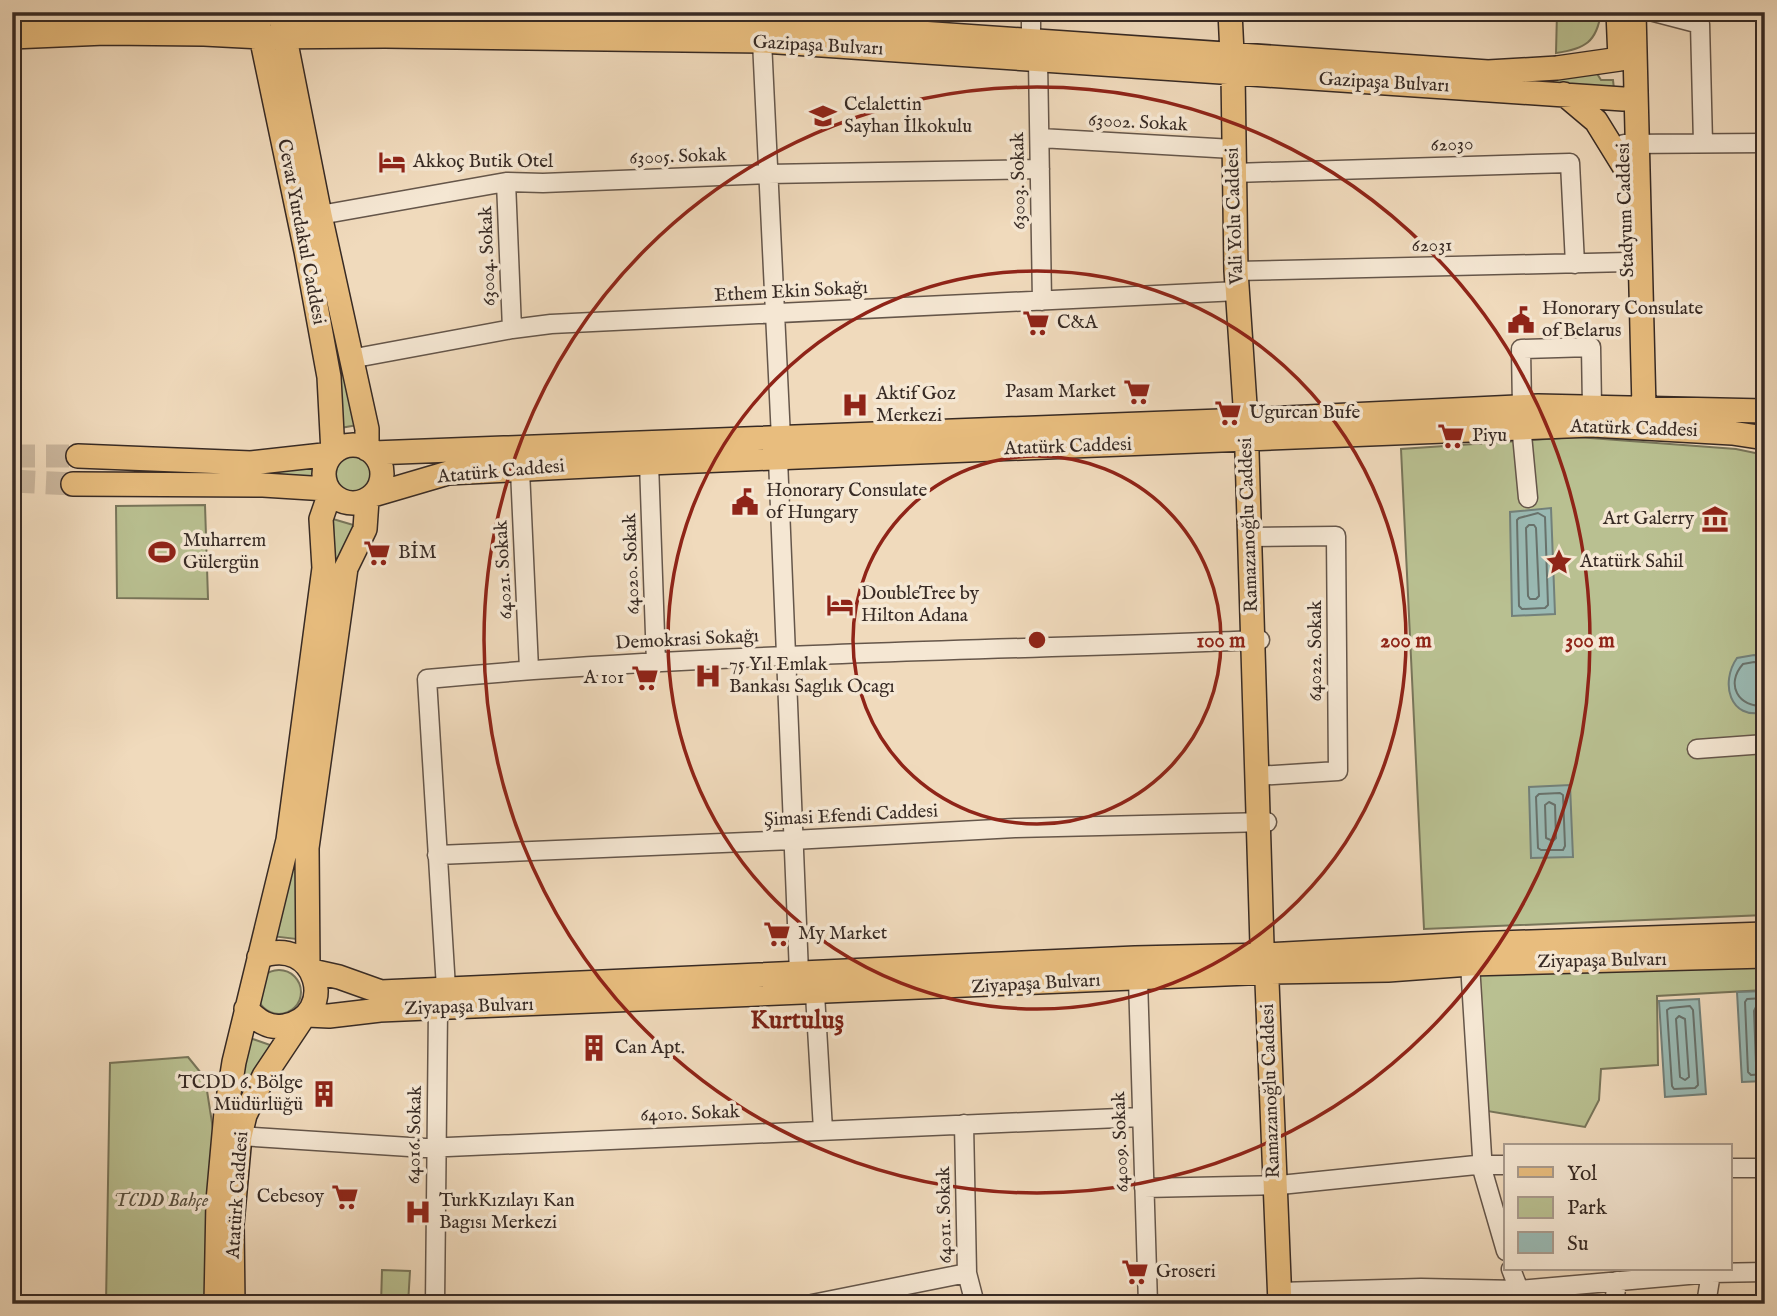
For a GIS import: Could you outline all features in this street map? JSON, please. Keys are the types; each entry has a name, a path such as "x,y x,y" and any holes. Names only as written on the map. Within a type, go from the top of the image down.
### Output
{"main road":[{"name":"Vali Yolu Caddesi","path":"1230,12 1237,281 1248,434"},
{"name":"Stadyum Caddesi","path":"1617,12 1623,99 1631,145 1625,167 1637,408"},
{"path":"1579,65 1606,47 1614,34 1617,12"},
{"path":"1634,12 1631,145 1637,408"},
{"name":"Gazipaşa Bulvarı","path":"12,37 103,23 257,13 333,36 762,41 818,28"},
{"name":"Cevat Yurdakul Caddesi","path":"257,13 329,377 333,453"},
{"name":"Gazipaşa Bulvarı","path":"12,15 260,37 282,21 746,21 1034,50 1233,64 1623,99"},
{"name":"Cevat Yurdakul Caddesi","path":"282,21 370,451"},
{"path":"295,87 307,54 333,36"},
{"name":"Gazipaşa Bulvarı","path":"1233,64 1488,72 1620,59"},
{"path":"1564,94 1597,121 1625,167"},
{"name":"Atatürk Caddesi","path":"1248,434 1522,407 1765,411"},
{"name":"Atatürk Caddesi","path":"370,451 779,449 1591,425 1721,432 1765,438"},
{"name":"Ramazanoğlu Caddesi","path":"1248,434 1262,822 1285,1298"},
{"path":"73,484 263,485 329,491 345,503 360,503 379,488 382,470 370,451 353,445 333,453 251,463 78,456"},
{"name":"Atatürk Caddesi","path":"370,497 448,473 649,463 779,449"},
{"path":"259,957 282,951 295,955 310,969 315,980 316,998 305,1017 291,1025 279,1027 266,1025 246,1009 288,840 324,568 321,519 329,491 323,475 324,467 333,453"},
{"path":"310,969 307,848 346,568 365,529 370,497"},
{"name":"Ziyapaşa Bulvarı","path":"310,969 381,992 442,998 815,993 1138,979 1471,944 1765,934"},
{"name":"Ziyapaşa Bulvarı","path":"305,1017 380,1010 442,998 799,973 1135,958 1388,970 1470,964 1765,956"},
{"name":"Atatürk Caddesi","path":"216,1304 218,1201 226,1112 246,1009"},
{"name":"Atatürk Caddesi","path":"233,1304 232,1224 240,1136 245,1115 264,1076 305,1017"}],"street":[{"name":"63003. Sokak","path":"1031,12 1040,138 1042,301"},
{"path":"1654,12 1703,18 1703,143"},
{"path":"762,41 775,314 784,656 799,973"},
{"name":"63002. Sokak","path":"1040,138 1233,149"},
{"path":"1631,145 1765,143"},
{"name":"62030","path":"1234,173 1570,163 1575,264"},
{"name":"63005. Sokak","path":"320,215 506,182 1040,169"},
{"name":"63004. Sokak","path":"506,182 512,329"},
{"name":"62031","path":"1237,281 1628,262"},
{"name":"Ethem Ekin Sokağı","path":"350,359 551,324 1042,301 1237,281"},
{"path":"1522,407 1521,349 1591,347 1592,407"},
{"path":"1522,435 1528,498"},
{"name":"64020. Sokak","path":"649,463 656,663"},
{"name":"64021. Sokak","path":"520,470 529,669"},
{"name":"64022. Sokak","path":"1252,537 1336,537 1338,771 1261,776"},
{"name":"Demokrasi Sokağı","path":"442,998 427,678 529,669 784,656 1256,640"},
{"path":"1697,749 1765,744"},
{"name":"Şimasi Efendi Caddesi","path":"437,855 1014,828 1262,822"},
{"path":"1470,964 1483,1172 1504,1244"},
{"name":"64009. Sokak","path":"1138,979 1148,1304"},
{"path":"815,993 823,1130"},
{"name":"64016. Sokak","path":"435,1304 436,1146 442,998"},
{"name":"64010. Sokak","path":"240,1136 425,1148 1142,1117"},
{"name":"64011. Sokak","path":"964,1124 967,1273 975,1304"},
{"path":"1144,1188 1280,1184 1504,1165"},
{"path":"1732,1168 1765,1168"},
{"path":"1511,1270 1518,1297"},
{"path":"1285,1298 1518,1297 1617,1281 1711,1273 1765,1272"},
{"path":"812,1304 967,1273"},
{"path":"1706,1304 1711,1273"},
{"path":"1614,1304 1617,1281"}],"green space":[{"path":"1557,12 1601,12 1593,37 1588,42 1575,49 1556,53"},
{"path":"278,49 358,425 340,428 273,51"},
{"path":"1252,63 1596,72 1601,80 1613,80 1614,89"},
{"path":"1577,437 1736,449 1765,455 1765,915 1424,929 1401,449"},
{"path":"355,455 368,461 374,474 368,487 355,493 342,487 336,474 342,461"},
{"path":"315,463 314,483 257,475 258,471"},
{"name":"Muharrem Gülergün","path":"205,505 208,599 117,598 116,506"},
{"path":"333,519 360,527 300,850 296,939 271,936 334,567"},
{"path":"1765,966 1765,990 1657,996 1658,1065 1601,1069 1599,1100 1585,1127 1487,1111 1463,973"},
{"path":"279,970 294,977 301,992 294,1007 279,1014 264,1007 257,992 264,977"},
{"path":"247,1037 273,1046 238,1111 223,1230"},
{"name":"TCDD Bahçe","path":"188,1057 205,1078 213,1129 210,1304 106,1304 110,1063"},
{"path":"382,1270 410,1271 408,1304 381,1304"}],"water":[{"path":"1551,508 1555,614 1512,616 1510,512"},
{"path":"1754,655 1765,660 1765,712 1743,711 1731,697 1729,688 1729,678 1737,658"},
{"path":"1570,785 1573,857 1531,858 1529,787"},
{"path":"1765,991 1765,1081 1742,1082 1737,992"},
{"path":"1699,999 1706,1094 1665,1097 1659,1001"}],"tunnel":[{"path":"12,456 78,456"},
{"path":"12,481 73,484"}],"place":[{"name":"Celalettin Sayhan İlkokulu","path":"823,116"},
{"name":"Akkoç Butik Otel","path":"392,162"},
{"name":"Honorary Consulate of Belarus","path":"1521,320"},
{"name":"C&A","path":"1036,323"},
{"name":"Pasam Market","path":"1137,392"},
{"name":"Aktif Goz Merkezi","path":"855,405"},
{"name":"Ugurcan Bufe","path":"1228,413"},
{"name":"Piyu","path":"1451,436"},
{"name":"Honorary Consulate of Hungary","path":"745,502"},
{"name":"Art Galerry","path":"1715,519"},
{"name":"Muharrem Gülergün","path":"162,552"},
{"name":"BİM","path":"377,553"},
{"name":"Atatürk Sahil","path":"1559,562"},
{"name":"DoubleTree by Hilton Adana","path":"840,605"},
{"name":"75 Yıl Emlak Bankası Saglık Ocagı","path":"708,676"},
{"name":"A 101","path":"645,678"},
{"name":"My Market","path":"777,934"},
{"name":"Can Apt.","path":"594,1048"},
{"name":"TCDD 6. Bölge Müdürlüğü","path":"324,1094"},
{"name":"Cebesoy","path":"345,1197"},
{"name":"TurkKızılayı Kan Bagısı Merkezi","path":"418,1212"},
{"name":"Groseri","path":"1135,1272"}],"district":[{"name":"Kurtuluş","path":"797,1020"}]}
